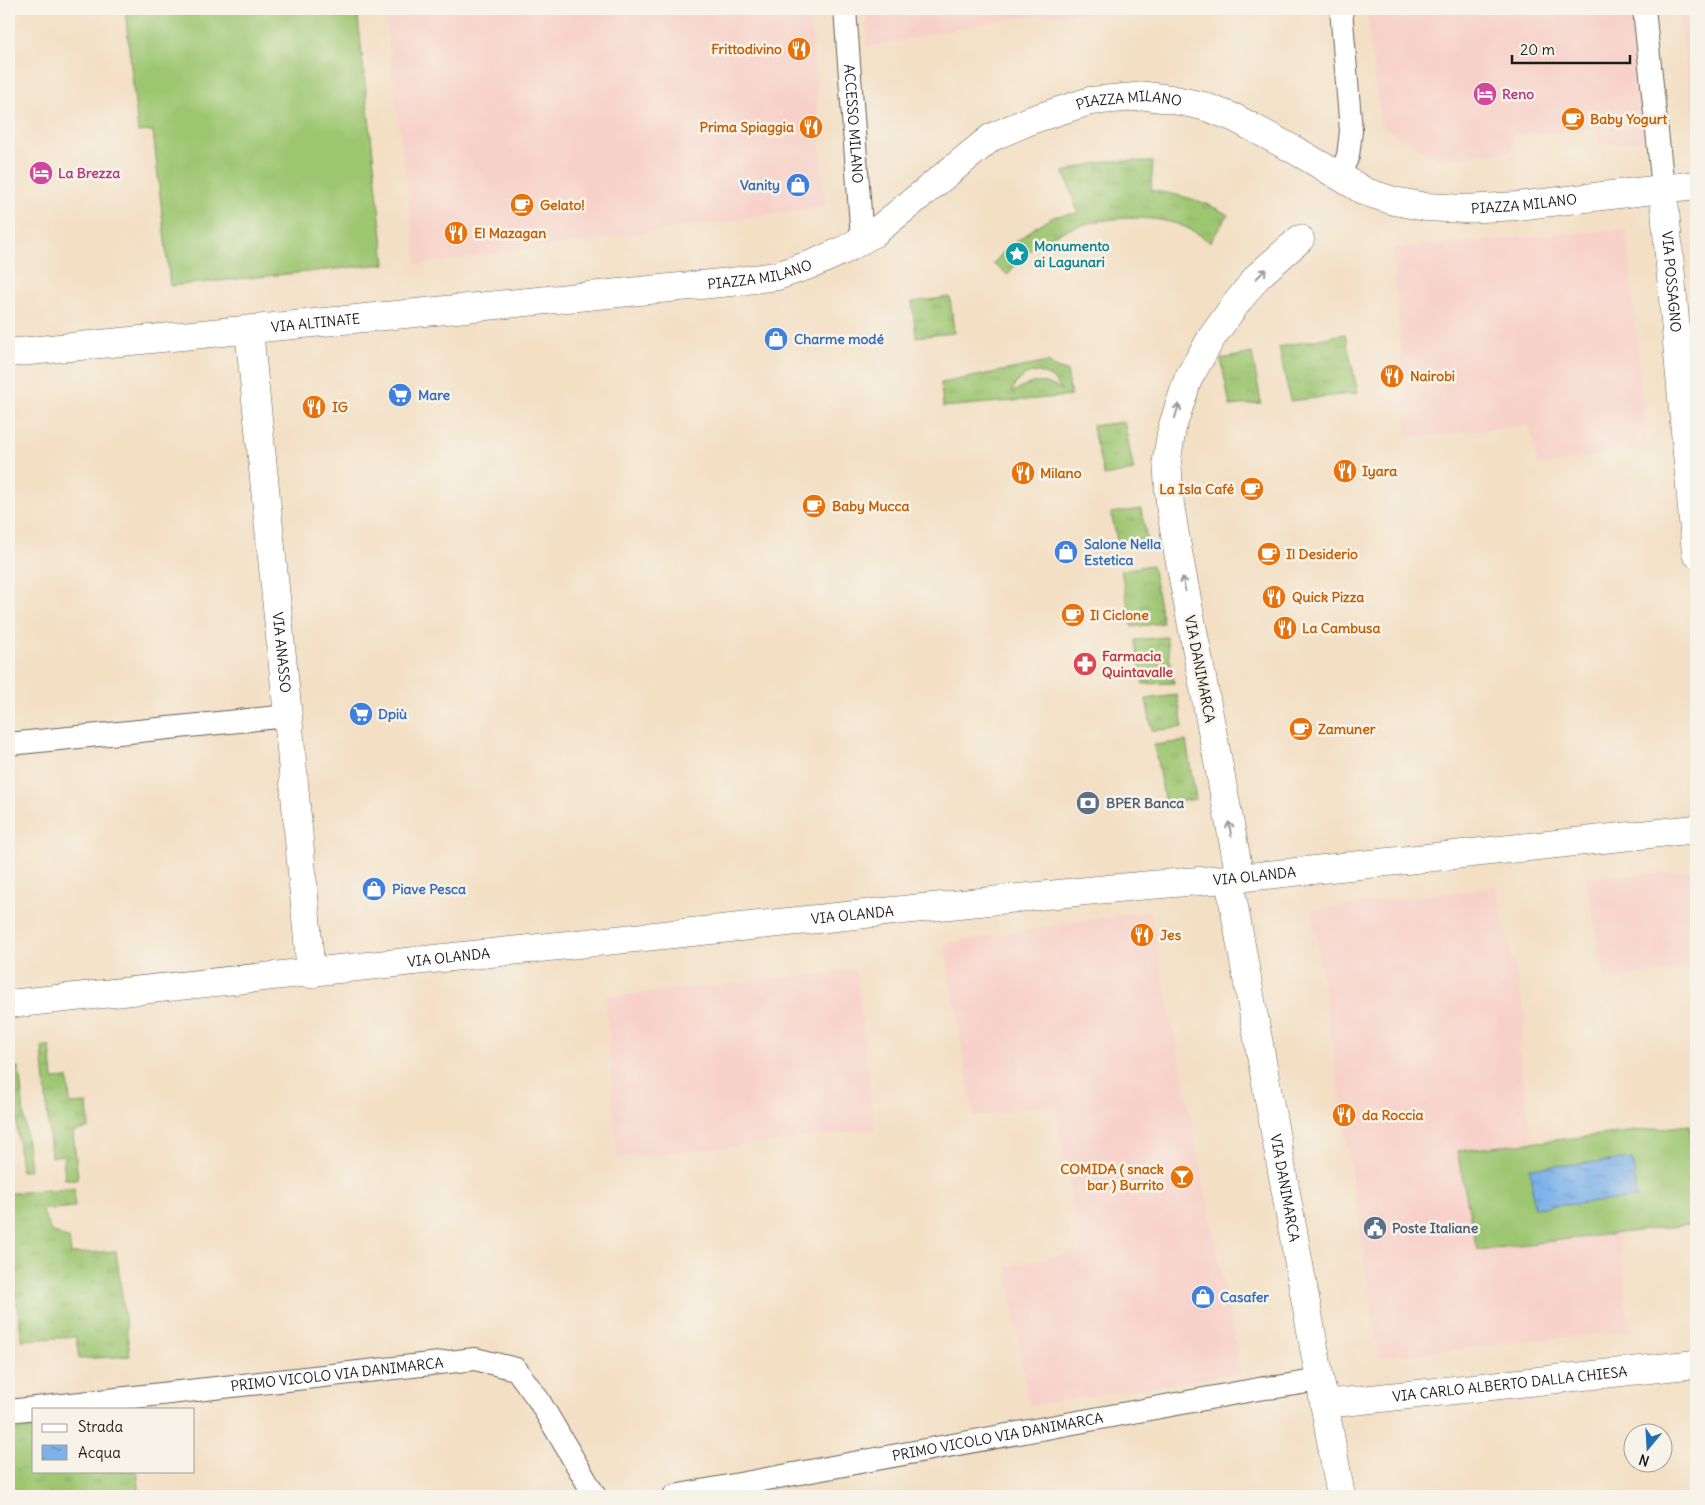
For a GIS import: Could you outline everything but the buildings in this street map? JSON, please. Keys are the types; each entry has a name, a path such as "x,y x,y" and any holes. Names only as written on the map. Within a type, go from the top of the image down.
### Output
{"street":[{"name":"PIAZZA MILANO","path":"620,293 776,276 815,263 844,250 874,233 992,137 1034,118 1090,101 1146,96 1203,106 1235,118 1366,192 1394,201 1426,207 1465,209 1517,206 1696,185"},
{"name":"VIA POSSAGNO","path":"1663,188 1696,553"},
{"name":"VIA DANIMARCA","path":"1300,239 1258,276 1212,337 1188,380 1172,428 1167,459 1170,505 1340,1496"},
{"name":"VIA ALTINATE","path":"9,353 620,293"},
{"name":"VIA ANASSO","path":"249,330 288,716 311,974"},
{"name":"VIA OLANDA","path":"9,1004 311,974 759,924 1156,883 1234,878 1696,829"},
{"name":"VIA CARLO ALBERTO DALLA CHIESA","path":"1323,1392 1696,1364"}],"lane":[{"name":"ACCESSO MILANO","path":"845,9 862,239"},
{"path":"1339,176 1348,156 1351,131 1341,9"},
{"path":"1644,9 1663,188"},
{"path":"9,744 288,716"},
{"name":"PRIMO VICOLO VIA DANIMARCA","path":"9,1410 475,1359 516,1369 538,1399 595,1496"},
{"name":"PRIMO VICOLO VIA DANIMARCA","path":"674,1496 1264,1388 1323,1392"}],"shaded area":[{"path":"384,9 810,9 825,207 417,265"},
{"path":"866,9 1154,9 1013,18 867,47"},
{"path":"1366,9 1632,9 1646,141 1599,145 1597,129 1512,136 1513,151 1438,159 1381,125"},
{"path":"1678,9 1696,9 1696,131"},
{"path":"1626,229 1647,448 1538,466 1530,425 1407,438 1393,248"},
{"path":"1696,871 1696,955 1693,955 1696,970 1605,979 1586,878"},
{"path":"1496,887 1526,1019 1519,1051 1532,1142 1457,1151 1477,1250 1619,1234 1629,1330 1379,1358 1312,910"},
{"path":"1150,910 1241,1373 1029,1406 1007,1266 1081,1251 1055,1104 974,1117 944,944"},
{"path":"856,970 874,1129 733,1147 617,1158 606,997"}],"green space":[{"path":"125,9 357,9 385,264 170,286 153,131 138,132"},
{"path":"1109,161 1153,162 1151,190 1200,202 1228,215 1210,242 1180,225 1158,220 1135,218 1110,219 1085,224 1062,232 1040,243 1022,257 1008,275 993,264 1006,249 1037,226 1055,216 1078,213 1064,172"},
{"path":"950,297 954,333 916,337 912,302"},
{"path":"1345,334 1358,393 1290,401 1279,347"},
{"path":"1252,353 1261,403 1230,406 1221,359"},
{"path":"1048,362 1056,368 1067,371 1071,396 943,407 941,383","holes":["1039,372 1051,377 1062,390 1055,386 1037,382 1031,383 1012,393 1018,380 1026,375"]},
{"path":"1124,422 1134,470 1104,476 1092,426"},
{"path":"1141,509 1147,539 1118,545 1111,513"},
{"path":"1152,565 1163,623 1132,627 1121,570"},
{"path":"1166,637 1174,683 1143,684 1135,640"},
{"path":"1177,695 1183,727 1152,731 1146,699"},
{"path":"1186,741 1196,799 1165,804 1154,745"},
{"path":"42,1047 50,1047 53,1079 68,1078 70,1104 87,1103 89,1128 73,1132 78,1179 65,1179 63,1155 51,1157"},
{"path":"14,1066 19,1068 30,1171 21,1171 12,1074"},
{"path":"1690,1125 1696,1179 1696,1224 1477,1250 1457,1151"},
{"path":"74,1188 75,1207 42,1210 51,1231 69,1239 71,1254 116,1251 130,1356 79,1359 76,1337 22,1340 12,1271 9,1271 9,1193"},
{"path":"32,1428 32,1472 137,1472 140,1496 9,1496 9,1431"}],"water":[{"path":"1632,1159 1637,1198 1534,1208 1530,1168"}],"place":[{"name":"Frittodivino","path":"799,49"},
{"name":"Reno","path":"1485,94"},
{"name":"Baby Yogurt","path":"1573,119"},
{"name":"Prima Spiaggia","path":"811,127"},
{"name":"La Brezza","path":"41,173"},
{"name":"Vanity","path":"798,185"},
{"name":"Gelato!","path":"522,205"},
{"name":"El Mazagan","path":"456,233"},
{"name":"Monumento ai Lagunari","path":"1017,254"},
{"name":"Charme modé","path":"776,339"},
{"name":"Nairobi","path":"1392,376"},
{"name":"Mare","path":"400,395"},
{"name":"IG","path":"314,407"},
{"name":"Iyara","path":"1345,471"},
{"name":"Milano","path":"1023,473"},
{"name":"La Isla Café","path":"1252,489"},
{"name":"Baby Mucca","path":"814,506"},
{"name":"Salone Nella Estetica","path":"1066,552"},
{"name":"Il Desiderio","path":"1269,554"},
{"name":"Quick Pizza","path":"1274,597"},
{"name":"Il Ciclone","path":"1073,615"},
{"name":"La Cambusa","path":"1285,628"},
{"name":"Farmacia Quintavalle","path":"1085,664"},
{"name":"Dpiù","path":"361,714"},
{"name":"Zamuner","path":"1301,729"},
{"name":"BPER Banca","path":"1088,803"},
{"name":"Piave Pesca","path":"374,889"},
{"name":"Jes","path":"1142,935"},
{"name":"da Roccia","path":"1344,1115"},
{"name":"COMIDA ( snack bar ) Burrito","path":"1182,1177"},
{"name":"Poste Italiane","path":"1375,1228"},
{"name":"Casafer","path":"1203,1297"}]}
